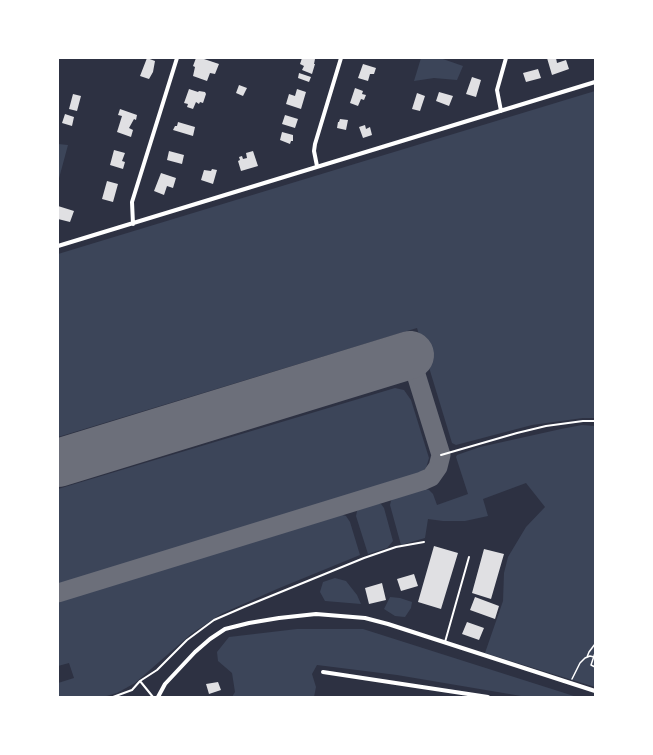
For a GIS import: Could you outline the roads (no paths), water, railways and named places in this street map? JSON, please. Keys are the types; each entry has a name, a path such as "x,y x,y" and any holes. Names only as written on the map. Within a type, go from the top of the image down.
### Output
{"street":[{"path":"133,224 132,202 177,58"},
{"path":"317,166 314,151 315,144 341,58"},
{"path":"501,111 496,90 506,58"},
{"path":"58,246 595,82"},
{"path":"158,697 165,684 181,667 210,639 225,629 249,623 306,615 336,615 365,618 388,624 595,692"},
{"path":"323,672 488,697"}],"lane":[{"path":"441,455 532,430 583,421 595,421"},
{"path":"113,697 132,690 140,681 157,670 187,640 214,620 364,558 396,547 424,542"},
{"path":"445,642 469,557"},
{"path":"140,681 153,697"}]}
